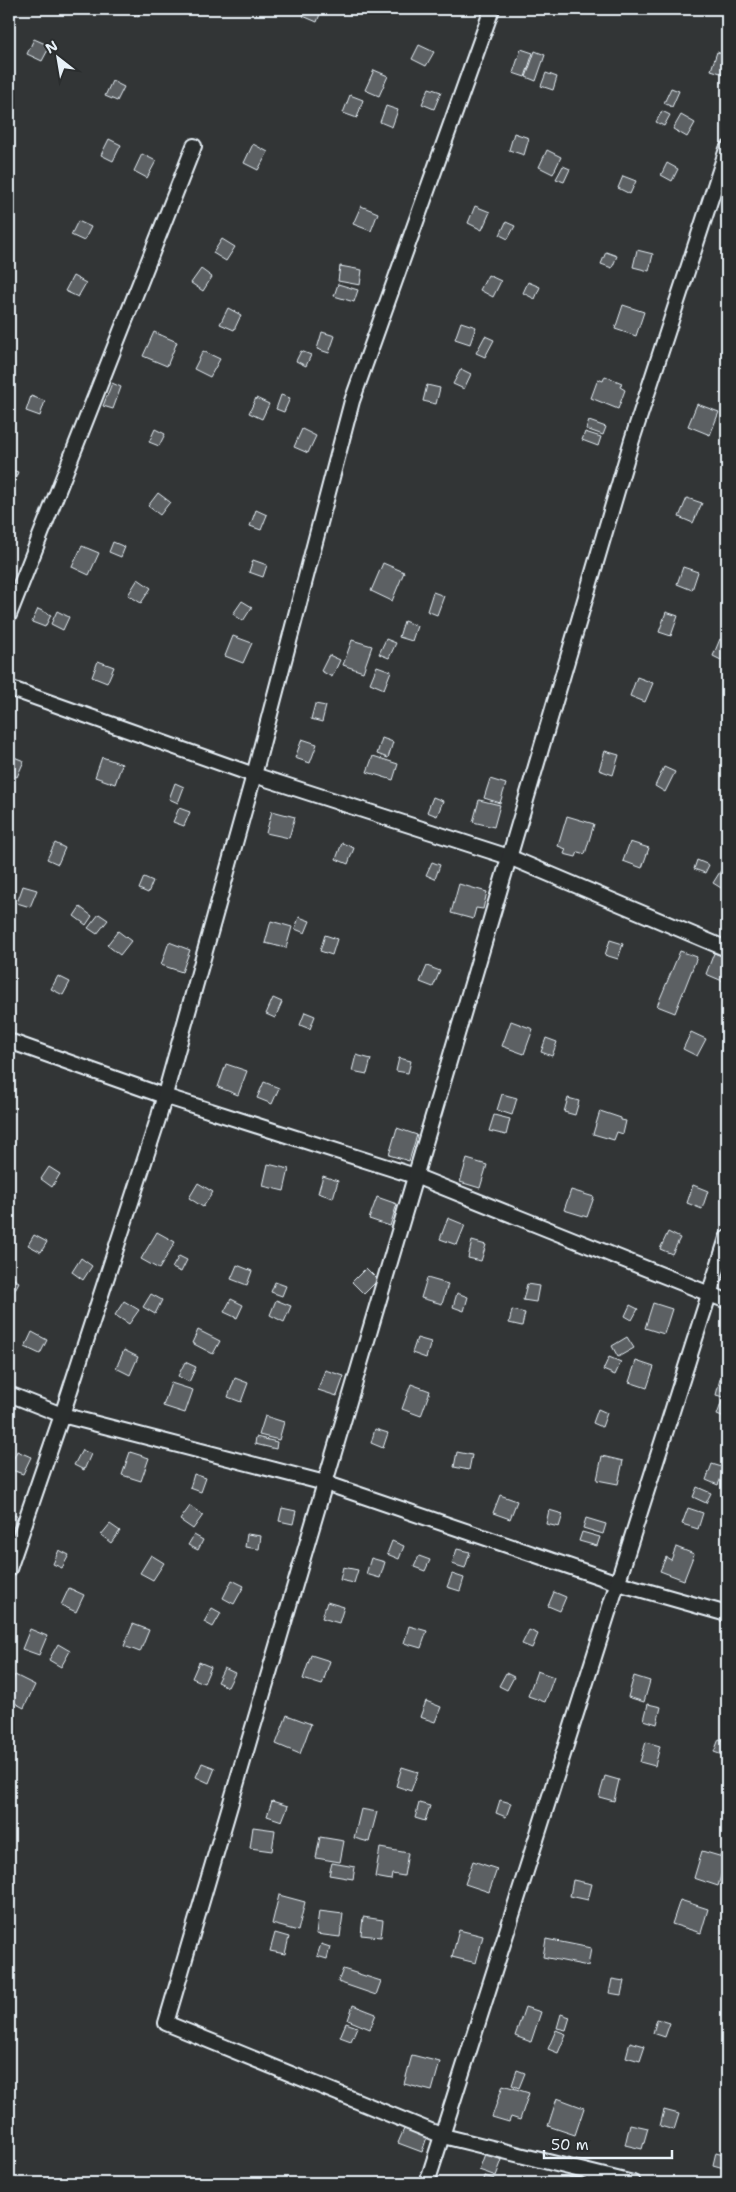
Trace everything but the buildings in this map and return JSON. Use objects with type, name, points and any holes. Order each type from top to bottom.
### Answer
[{"type":"street","points":[[9,1569],[62,1415],[164,1096],[254,775],[352,401],[492,9]]},
{"type":"street","points":[[9,615],[194,146]]},
{"type":"street","points":[[633,2183],[443,2136],[166,2023],[632,440],[727,149]]},
{"type":"street","points":[[9,688],[254,775],[509,857],[727,949]]},
{"type":"street","points":[[9,1041],[164,1096],[415,1176],[727,1301]]},
{"type":"street","points":[[427,2183],[727,1238]]},
{"type":"street","points":[[9,1394],[62,1415],[325,1484],[618,1583],[727,1614]]}]
